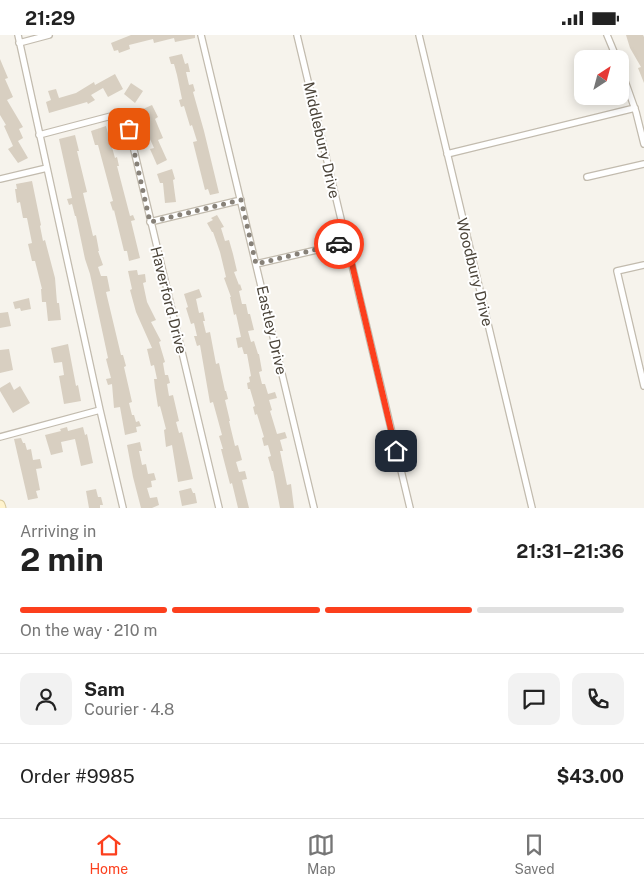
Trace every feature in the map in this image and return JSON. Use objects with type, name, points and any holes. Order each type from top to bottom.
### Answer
[{"type":"street","points":[[18,35],[123,508]]},
{"type":"street","points":[[19,43],[49,35]]},
{"type":"street","name":"Eastley Drive","points":[[201,35],[314,508]]},
{"type":"street","name":"Middlebury Drive","points":[[297,35],[410,508]]},
{"type":"street","name":"Woodbury Drive","points":[[419,35],[532,508]]},
{"type":"street","points":[[607,35],[613,50]]},
{"type":"street","points":[[629,93],[644,144]]},
{"type":"street","points":[[447,154],[634,108]]},
{"type":"street","name":"Haverford Drive","points":[[39,135],[115,115],[125,121],[129,129],[219,508]]},
{"type":"street","points":[[587,177],[644,164]]},
{"type":"street","points":[[0,179],[47,168]]},
{"type":"street","points":[[150,222],[241,200]]},
{"type":"street","points":[[256,264],[347,243]]},
{"type":"street","points":[[644,265],[617,271],[641,361],[644,386]]},
{"type":"street","points":[[0,437],[100,410]]},
{"type":"building","points":[[131,35],[195,35],[195,38],[175,42],[174,38],[154,43],[153,39],[129,45],[130,49],[119,53],[118,50],[114,51],[111,43]]},
{"type":"building","points":[[626,35],[643,35],[644,37],[644,83],[638,68],[641,67],[630,48]]},
{"type":"building","points":[[182,54],[185,64],[188,63],[190,72],[186,72],[189,85],[193,84],[195,91],[193,92],[219,193],[210,195],[208,189],[205,190],[193,142],[197,141],[184,106],[181,107],[179,100],[182,99],[177,75],[174,64],[171,64],[169,57]]},
{"type":"building","points":[[0,59],[8,78],[5,79],[13,97],[7,100],[23,127],[19,129],[23,138],[18,141],[28,158],[18,163],[8,149],[13,146],[4,126],[6,125],[0,115]]},
{"type":"building","points":[[115,74],[123,89],[108,97],[103,88],[91,95],[95,100],[88,104],[87,102],[49,113],[46,102],[51,100],[48,91],[56,89],[59,98],[76,93],[94,82],[95,85]]},
{"type":"building","points":[[131,83],[143,91],[135,103],[124,94]]},
{"type":"building","points":[[152,105],[158,117],[155,119],[163,138],[158,140],[167,160],[157,165],[150,149],[154,148],[145,128],[150,125],[143,109]]},
{"type":"building","points":[[106,126],[115,158],[117,157],[119,166],[117,166],[130,216],[133,215],[135,220],[131,221],[140,258],[129,261],[127,251],[124,251],[114,210],[110,202],[113,201],[98,145],[95,145],[91,131]]},
{"type":"building","points":[[75,135],[87,192],[83,193],[93,236],[96,235],[98,251],[103,265],[98,267],[101,276],[107,276],[110,291],[106,292],[121,355],[123,355],[126,366],[124,367],[132,402],[129,403],[132,415],[134,415],[136,422],[139,421],[141,426],[136,427],[137,432],[125,435],[120,407],[114,408],[112,384],[108,385],[106,379],[111,378],[106,359],[108,358],[90,274],[76,216],[72,204],[69,205],[67,199],[72,198],[59,139]]},
{"type":"building","points":[[172,169],[175,179],[173,180],[176,202],[165,203],[163,183],[160,183],[157,174]]},
{"type":"building","points":[[32,181],[43,241],[45,240],[55,278],[57,303],[59,303],[61,320],[48,321],[46,302],[42,302],[42,289],[35,261],[32,261],[28,244],[32,243],[27,218],[23,218],[20,202],[17,203],[16,184]]},
{"type":"building","points":[[217,215],[224,227],[221,228],[225,241],[229,240],[233,254],[237,271],[234,272],[242,290],[239,291],[242,304],[246,304],[248,314],[250,314],[254,330],[248,331],[251,342],[254,341],[259,354],[262,371],[259,372],[262,384],[265,384],[268,394],[275,392],[277,398],[269,400],[272,410],[270,411],[277,434],[285,432],[287,438],[280,440],[283,451],[280,451],[287,485],[291,484],[294,508],[280,508],[273,471],[268,457],[271,456],[268,445],[264,446],[262,438],[264,437],[257,414],[255,415],[253,407],[255,406],[250,389],[248,389],[247,383],[250,382],[249,377],[251,376],[247,354],[244,354],[242,347],[238,348],[236,338],[241,337],[236,314],[234,315],[231,297],[224,278],[226,277],[220,252],[213,232],[207,223]]},
{"type":"building","points":[[137,270],[138,275],[145,274],[146,282],[143,283],[147,302],[156,320],[151,322],[161,341],[159,342],[165,362],[163,363],[165,375],[168,375],[170,383],[167,384],[169,396],[173,395],[179,421],[176,422],[179,433],[182,432],[193,479],[178,482],[172,445],[166,447],[164,430],[166,429],[160,406],[158,407],[155,388],[154,379],[157,379],[154,365],[151,366],[147,349],[152,348],[136,312],[130,290],[132,289],[128,271]]},
{"type":"building","points":[[199,289],[202,297],[196,299],[199,313],[203,312],[206,333],[210,332],[216,364],[219,363],[228,399],[225,400],[229,421],[235,446],[238,445],[242,460],[236,462],[239,472],[245,471],[247,479],[242,480],[249,508],[238,508],[232,483],[230,484],[221,449],[223,449],[219,436],[222,435],[213,402],[210,403],[200,345],[197,346],[194,336],[197,336],[194,323],[191,324],[186,308],[188,307],[184,294]]},
{"type":"building","points":[[29,298],[31,309],[21,311],[20,308],[15,309],[13,302]]},
{"type":"building","points":[[8,312],[11,326],[0,328],[0,313]]},
{"type":"building","points":[[68,344],[76,386],[78,385],[81,401],[64,404],[59,376],[64,375],[62,362],[54,363],[51,348]]},
{"type":"building","points":[[9,349],[13,370],[0,373],[0,350]]},
{"type":"building","points":[[10,382],[14,390],[20,386],[30,403],[13,413],[0,391],[0,388]]},
{"type":"building","points":[[67,427],[68,431],[83,427],[85,435],[87,434],[93,463],[81,466],[75,439],[61,442],[63,452],[51,455],[45,435],[61,431],[60,429]]},
{"type":"building","points":[[21,438],[27,450],[31,449],[33,460],[40,459],[42,468],[36,469],[40,490],[36,491],[38,498],[28,500],[14,439]]},
{"type":"building","points":[[140,442],[142,451],[139,451],[142,465],[146,464],[148,474],[154,473],[156,480],[151,481],[152,487],[147,488],[150,498],[157,497],[159,505],[152,508],[141,508],[127,445]]},
{"type":"building","points":[[191,488],[193,493],[195,493],[197,503],[182,506],[179,491]]},
{"type":"building","points":[[96,489],[103,505],[100,505],[100,508],[89,508],[86,491]]},
{"type":"way so far","points":[[129,129],[150,222],[241,200],[256,264],[339,244]]},
{"type":"route","points":[[339,244],[347,243],[396,451]]}]
